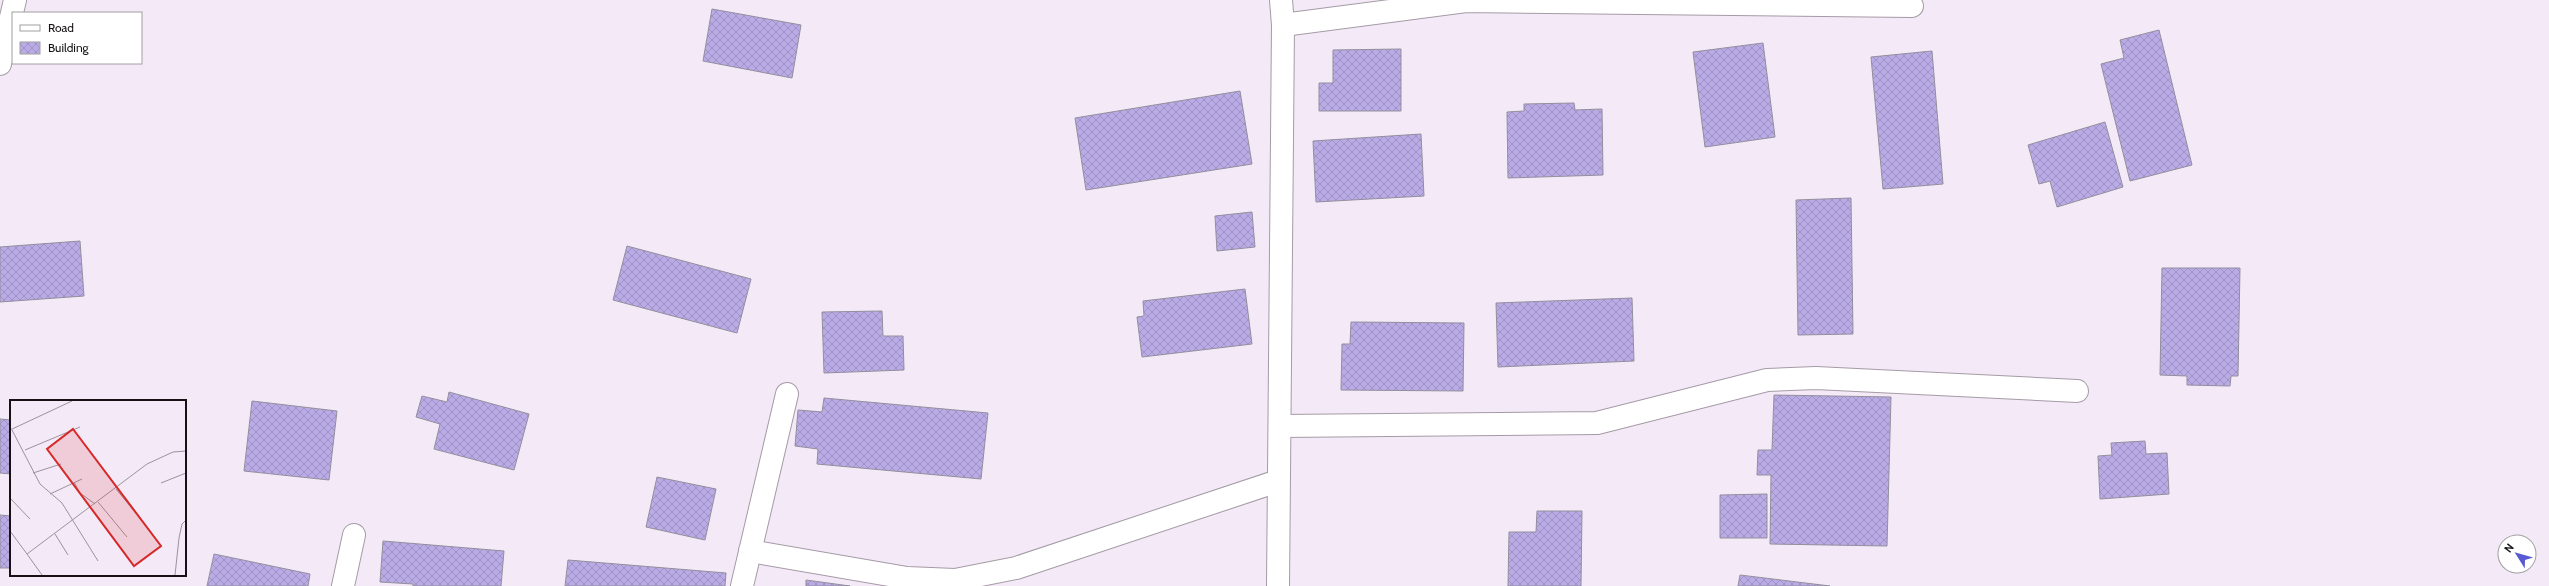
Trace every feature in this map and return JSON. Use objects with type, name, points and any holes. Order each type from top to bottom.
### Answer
[{"type":"street","points":[[12,12],[15,0]]},
{"type":"street","points":[[1278,586],[1283,26],[1281,0]]},
{"type":"street","points":[[1283,26],[1466,1],[1912,6]]},
{"type":"street","points":[[0,64],[12,13]]},
{"type":"street","points":[[1280,426],[1597,423],[1767,380],[1816,378],[2077,391]]},
{"type":"street","points":[[742,586],[787,394]]},
{"type":"street","points":[[750,551],[907,578],[955,580],[1016,568],[1278,481]]},
{"type":"street","points":[[343,586],[354,535]]},
{"type":"building","points":[[712,9],[801,25],[792,78],[703,61]]},
{"type":"building","points":[[2159,30],[2192,165],[2130,181],[2101,64],[2124,58],[2120,40]]},
{"type":"building","points":[[1763,43],[1775,137],[1705,147],[1693,52]]},
{"type":"building","points":[[1401,49],[1401,111],[1319,111],[1319,83],[1333,83],[1333,50]]},
{"type":"building","points":[[1932,51],[1943,184],[1883,189],[1871,57]]},
{"type":"building","points":[[1240,91],[1252,164],[1086,190],[1075,118]]},
{"type":"building","points":[[1574,103],[1575,110],[1602,109],[1603,175],[1508,178],[1507,112],[1524,111],[1524,104]]},
{"type":"building","points":[[2105,122],[2123,187],[2057,207],[2050,181],[2039,184],[2028,145]]},
{"type":"building","points":[[1421,134],[1424,196],[1316,202],[1313,141]]},
{"type":"building","points":[[1851,198],[1853,334],[1798,335],[1796,200]]},
{"type":"building","points":[[1252,212],[1255,247],[1217,251],[1215,216]]},
{"type":"building","points":[[80,241],[84,296],[0,302],[0,247]]},
{"type":"building","points":[[627,246],[751,279],[737,333],[613,300]]},
{"type":"building","points":[[2162,268],[2240,268],[2238,376],[2231,376],[2230,386],[2187,385],[2187,376],[2160,375]]},
{"type":"building","points":[[1245,289],[1252,344],[1142,357],[1137,317],[1144,316],[1143,301]]},
{"type":"building","points":[[1632,298],[1634,361],[1498,367],[1496,303]]},
{"type":"building","points":[[882,311],[883,336],[903,336],[904,370],[824,373],[822,312]]},
{"type":"building","points":[[1351,322],[1464,323],[1463,391],[1341,390],[1342,344],[1350,344]]},
{"type":"building","points":[[449,392],[529,414],[514,470],[434,449],[440,424],[416,417],[422,396],[447,402]]},
{"type":"building","points":[[1774,395],[1891,397],[1887,546],[1770,544],[1771,475],[1757,475],[1758,450],[1772,450]]},
{"type":"building","points":[[824,398],[988,413],[981,479],[817,464],[818,449],[795,446],[798,410],[822,412]]},
{"type":"building","points":[[252,401],[337,411],[329,480],[244,471]]},
{"type":"building","points":[[0,419],[10,420],[10,474],[0,473]]},
{"type":"building","points":[[2145,441],[2146,454],[2167,453],[2169,494],[2100,499],[2098,456],[2112,455],[2111,443]]},
{"type":"building","points":[[657,477],[716,489],[705,540],[646,527]]},
{"type":"building","points":[[1767,494],[1767,538],[1720,538],[1720,495]]},
{"type":"building","points":[[1537,511],[1582,511],[1581,586],[1508,586],[1509,532],[1536,532]]},
{"type":"building","points":[[0,515],[10,516],[10,568],[0,568]]},
{"type":"building","points":[[383,541],[504,551],[501,586],[413,586],[413,584],[380,582]]},
{"type":"building","points":[[214,554],[310,574],[308,586],[207,586]]},
{"type":"building","points":[[568,560],[726,573],[725,586],[565,586]]},
{"type":"building","points":[[1740,575],[1830,586],[1738,586]]},
{"type":"building","points":[[806,580],[850,586],[806,586]]}]
